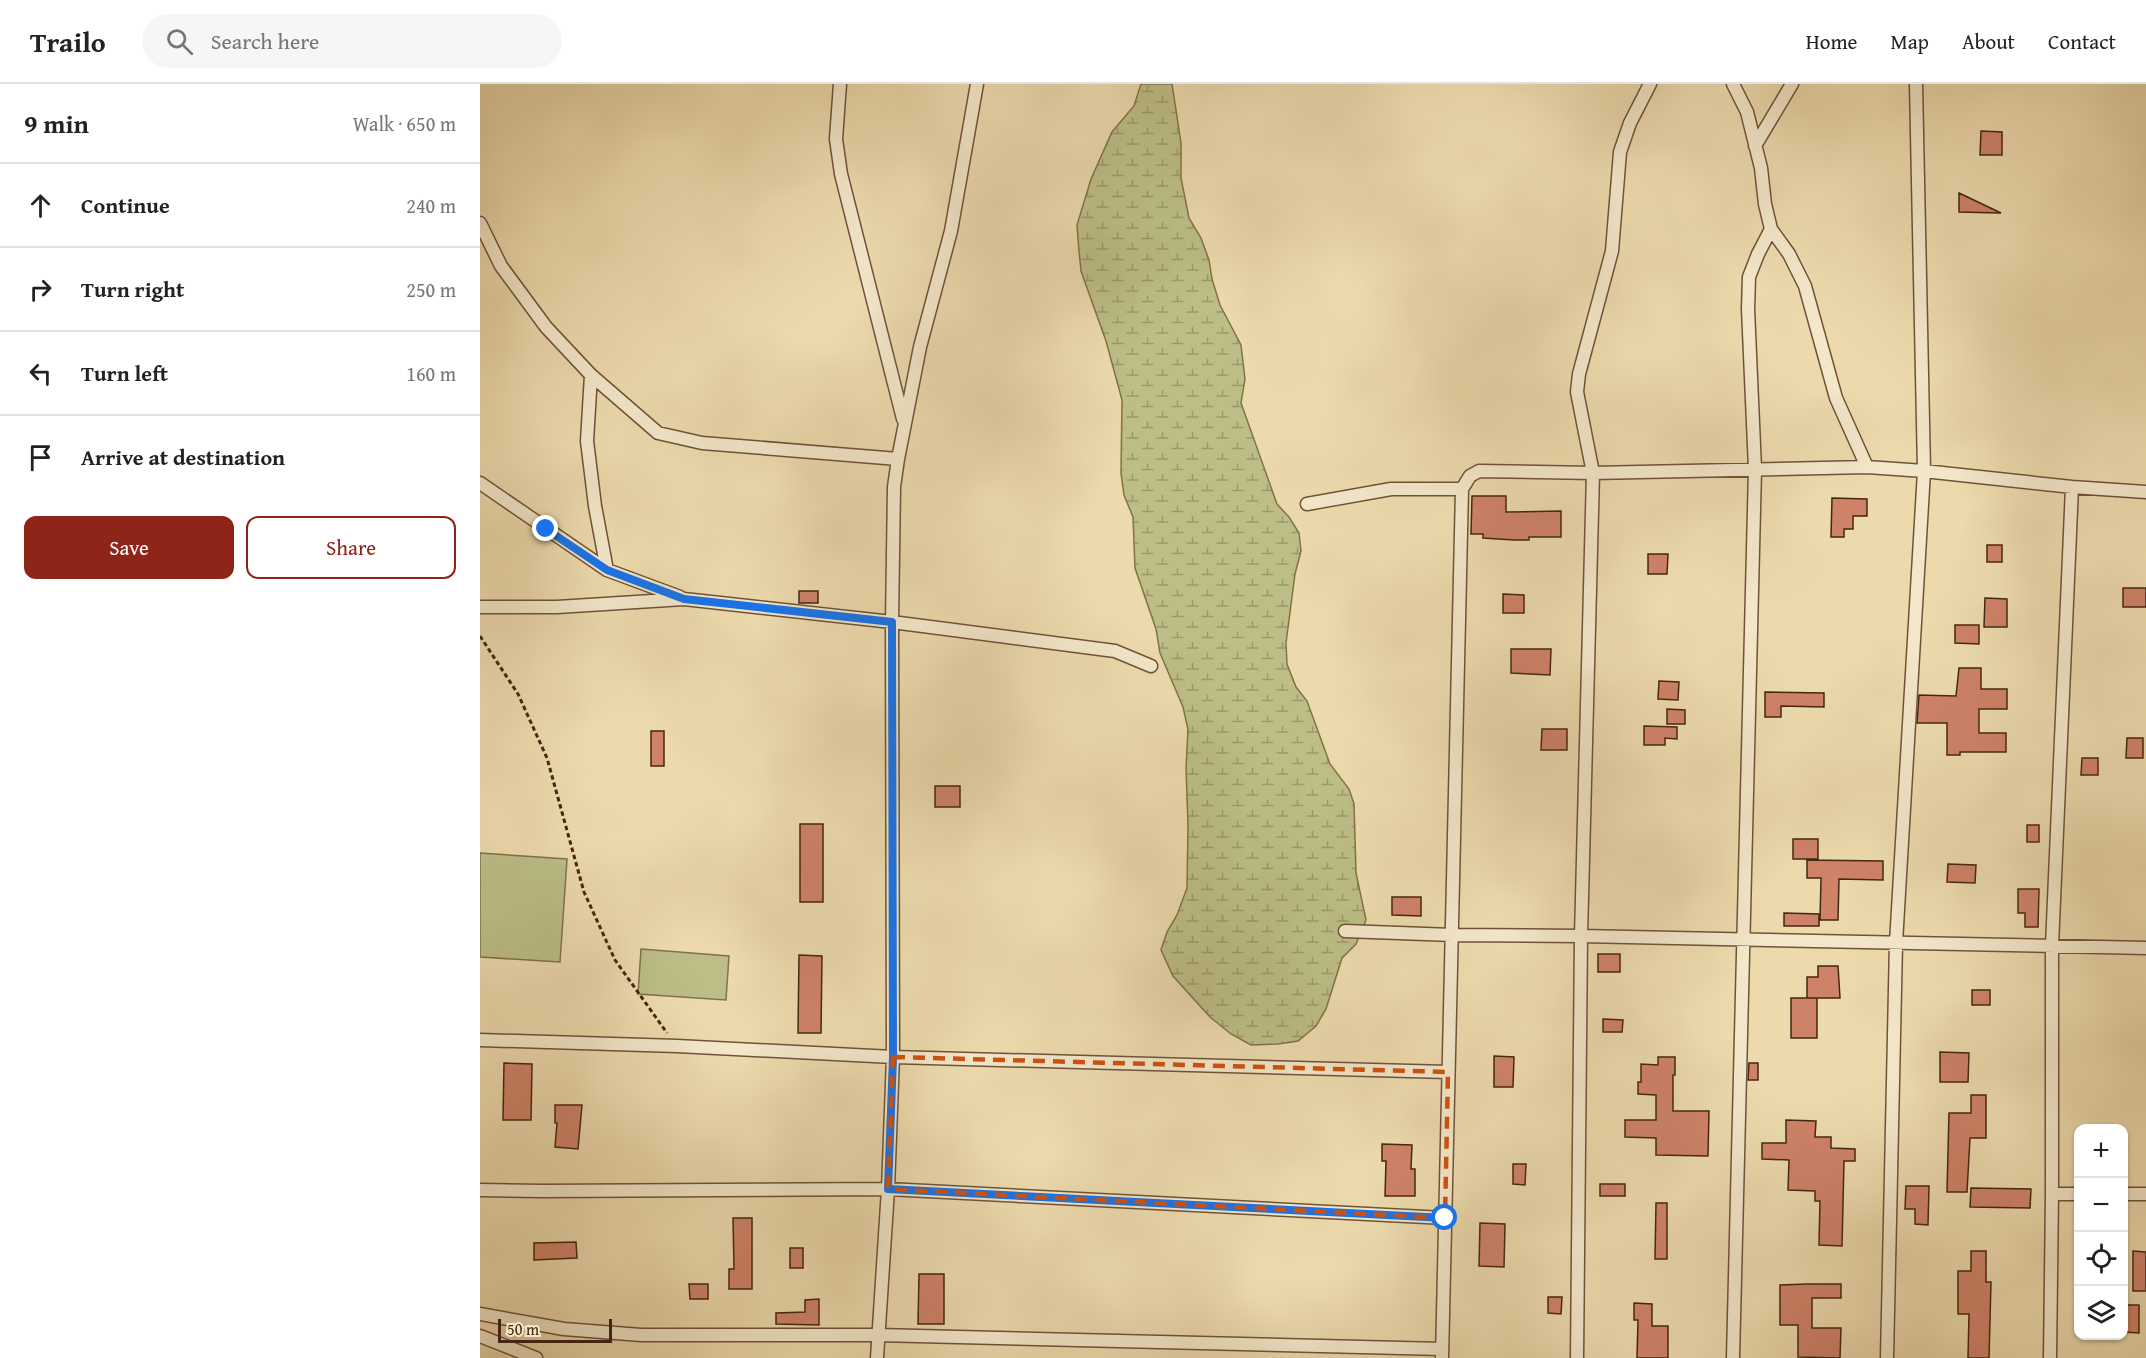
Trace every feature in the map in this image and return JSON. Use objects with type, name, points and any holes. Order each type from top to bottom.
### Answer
[{"type":"street","points":[[840,84],[836,139],[840,174],[905,425]]},
{"type":"street","points":[[1577,1358],[1581,936],[1593,473],[1577,392],[1579,374],[1612,251],[1620,152],[1630,123],[1650,84]]},
{"type":"street","points":[[1733,84],[1747,112],[1771,229],[1789,255],[1805,286],[1836,398],[1867,467]]},
{"type":"street","points":[[1755,146],[1792,84]]},
{"type":"street","points":[[1887,1358],[1896,943],[1924,471],[1916,84]]},
{"type":"street","points":[[877,1358],[888,1189],[893,1058],[894,487],[920,347],[951,231],[975,87]]},
{"type":"street","points":[[480,223],[501,266],[546,327],[591,375],[658,433],[702,443],[898,459]]},
{"type":"street","points":[[1733,1358],[1755,469],[1748,309],[1749,277],[1771,229]]},
{"type":"street","points":[[591,375],[587,441],[595,506],[607,570]]},
{"type":"street","points":[[480,1314],[564,1329],[641,1335],[878,1335],[1442,1353],[1462,489],[1470,476],[1479,471],[1593,473],[1867,467],[2146,492]]},
{"type":"street","points":[[480,483],[607,570],[684,599]]},
{"type":"street","points":[[2050,1358],[2052,946],[2072,486]]},
{"type":"street","points":[[1307,504],[1391,489],[1462,489]]},
{"type":"street","points":[[480,607],[558,607],[684,599],[892,622],[1115,651],[1151,666]]},
{"type":"street","points":[[1346,931],[2146,948]]},
{"type":"street","points":[[480,1040],[677,1046],[893,1058],[1449,1072]]},
{"type":"street","points":[[480,1190],[888,1189],[1445,1218]]},
{"type":"street","points":[[2052,1194],[2074,1194]]},
{"type":"street","points":[[2128,1194],[2146,1194]]},
{"type":"street","points":[[480,1336],[536,1358]]},
{"type":"path","points":[[480,636],[518,694],[547,758],[584,892],[615,960],[677,1046]]},
{"type":"highlighted area","points":[[893,1057],[1448,1072],[1445,1218],[888,1189]]},
{"type":"green space","points":[[1141,84],[1172,84],[1181,143],[1181,178],[1189,218],[1201,238],[1209,260],[1220,305],[1241,345],[1245,379],[1241,403],[1277,504],[1299,533],[1301,551],[1295,574],[1286,643],[1287,664],[1296,687],[1307,701],[1330,764],[1349,789],[1354,804],[1356,873],[1366,920],[1356,944],[1342,958],[1326,1009],[1316,1026],[1298,1041],[1251,1045],[1231,1034],[1210,1017],[1173,976],[1161,950],[1187,888],[1188,729],[1183,707],[1160,653],[1156,629],[1135,568],[1133,517],[1124,495],[1121,473],[1122,400],[1106,341],[1081,271],[1077,225],[1091,179],[1112,132],[1134,106]]},
{"type":"green space","points":[[480,853],[567,859],[560,962],[480,957]]},
{"type":"green space","points":[[641,949],[729,956],[726,1000],[638,994]]},
{"type":"building","points":[[1981,131],[2002,132],[2002,155],[1980,155]]},
{"type":"building","points":[[1959,193],[2001,213],[1959,212]]},
{"type":"building","points":[[1472,496],[1506,496],[1506,512],[1561,511],[1561,537],[1529,537],[1529,540],[1514,540],[1483,538],[1483,534],[1471,534]]},
{"type":"building","points":[[1832,498],[1867,499],[1867,516],[1853,516],[1853,529],[1844,529],[1844,537],[1831,537]]},
{"type":"building","points":[[1987,545],[2002,545],[2002,562],[1987,562]]},
{"type":"building","points":[[1648,554],[1668,554],[1667,574],[1648,574]]},
{"type":"building","points":[[2123,588],[2146,588],[2146,607],[2123,607]]},
{"type":"building","points":[[799,591],[818,591],[818,603],[799,603]]},
{"type":"building","points":[[1503,594],[1524,595],[1524,613],[1503,613]]},
{"type":"building","points":[[1985,598],[2007,599],[2007,627],[1984,627]]},
{"type":"building","points":[[1955,625],[1979,625],[1979,644],[1955,643]]},
{"type":"building","points":[[1511,649],[1551,649],[1550,675],[1511,673]]},
{"type":"building","points":[[1959,668],[1981,668],[1981,689],[2007,689],[2007,709],[1979,709],[1979,733],[2006,733],[2006,752],[1960,752],[1960,755],[1947,755],[1947,723],[1917,723],[1919,695],[1956,696]]},
{"type":"building","points":[[1659,681],[1679,682],[1678,700],[1658,699]]},
{"type":"building","points":[[1765,692],[1824,693],[1824,707],[1781,706],[1781,717],[1765,717]]},
{"type":"building","points":[[1667,709],[1685,710],[1685,724],[1667,724]]},
{"type":"building","points":[[1644,726],[1677,727],[1677,739],[1665,738],[1665,745],[1644,745]]},
{"type":"building","points":[[1542,729],[1567,729],[1567,750],[1541,750]]},
{"type":"building","points":[[651,731],[664,731],[664,766],[651,766]]},
{"type":"building","points":[[2127,738],[2143,738],[2143,758],[2126,758]]},
{"type":"building","points":[[2082,758],[2098,758],[2098,775],[2081,775]]},
{"type":"building","points":[[935,786],[960,786],[960,807],[935,807]]},
{"type":"building","points":[[800,824],[823,824],[823,902],[800,902]]},
{"type":"building","points":[[2027,825],[2039,825],[2039,842],[2027,842]]},
{"type":"building","points":[[1793,839],[1818,839],[1818,859],[1793,859]]},
{"type":"building","points":[[1807,860],[1883,861],[1883,880],[1839,879],[1838,920],[1820,920],[1821,878],[1807,878]]},
{"type":"building","points":[[1948,864],[1976,865],[1975,883],[1947,882]]},
{"type":"building","points":[[2018,889],[2039,889],[2038,927],[2025,927],[2025,913],[2018,913]]},
{"type":"building","points":[[1392,897],[1421,897],[1421,916],[1392,915]]},
{"type":"building","points":[[1784,913],[1819,914],[1819,926],[1784,926]]},
{"type":"building","points":[[1598,954],[1620,954],[1620,972],[1598,972]]},
{"type":"building","points":[[799,955],[822,956],[821,1033],[798,1033]]},
{"type":"building","points":[[1818,966],[1838,966],[1840,998],[1807,998],[1807,977],[1818,977]]},
{"type":"building","points":[[1972,990],[1990,990],[1990,1005],[1972,1005]]},
{"type":"building","points":[[1791,998],[1817,998],[1817,1038],[1791,1038]]},
{"type":"building","points":[[1603,1019],[1623,1020],[1622,1032],[1603,1032]]},
{"type":"building","points":[[1940,1052],[1969,1053],[1968,1082],[1940,1082]]},
{"type":"building","points":[[1494,1056],[1514,1057],[1513,1087],[1494,1087]]},
{"type":"building","points":[[1658,1057],[1675,1057],[1673,1111],[1709,1111],[1708,1156],[1656,1155],[1656,1138],[1625,1137],[1625,1120],[1656,1120],[1656,1095],[1638,1094],[1638,1082],[1641,1082],[1641,1064],[1658,1065]]},
{"type":"building","points":[[504,1063],[532,1064],[531,1120],[503,1120]]},
{"type":"building","points":[[1749,1063],[1758,1063],[1758,1080],[1748,1080]]},
{"type":"building","points":[[1971,1095],[1986,1095],[1986,1138],[1970,1138],[1967,1192],[1947,1192],[1949,1113],[1971,1113]]},
{"type":"building","points":[[555,1105],[582,1105],[578,1149],[555,1147],[557,1123],[555,1123]]},
{"type":"building","points":[[1786,1120],[1816,1121],[1815,1137],[1831,1137],[1831,1148],[1855,1149],[1855,1161],[1844,1161],[1842,1246],[1819,1245],[1820,1201],[1815,1201],[1815,1191],[1788,1190],[1789,1160],[1762,1159],[1762,1143],[1786,1143]]},
{"type":"building","points":[[1382,1144],[1412,1145],[1411,1169],[1415,1169],[1415,1196],[1385,1196],[1386,1161],[1382,1161]]},
{"type":"building","points":[[1513,1164],[1526,1164],[1525,1185],[1513,1184]]},
{"type":"building","points":[[1600,1184],[1625,1184],[1625,1196],[1600,1196]]},
{"type":"building","points":[[1906,1186],[1929,1186],[1928,1225],[1915,1224],[1915,1209],[1905,1209]]},
{"type":"building","points":[[1971,1188],[2031,1189],[2030,1208],[1970,1207]]},
{"type":"building","points":[[1656,1203],[1667,1203],[1667,1259],[1655,1259]]},
{"type":"building","points":[[733,1218],[752,1218],[752,1289],[729,1289],[729,1269],[734,1269]]},
{"type":"building","points":[[1480,1223],[1505,1224],[1504,1267],[1479,1266]]},
{"type":"building","points":[[576,1242],[577,1258],[534,1260],[534,1243]]},
{"type":"building","points":[[790,1248],[803,1248],[803,1268],[790,1268]]},
{"type":"building","points":[[1971,1251],[1986,1251],[1986,1282],[1991,1282],[1989,1358],[1968,1358],[1969,1314],[1958,1314],[1958,1271],[1971,1271]]},
{"type":"building","points":[[2133,1251],[2146,1252],[2146,1291],[2133,1291]]},
{"type":"building","points":[[919,1274],[944,1274],[944,1324],[918,1324]]},
{"type":"building","points":[[689,1284],[708,1284],[708,1299],[690,1299]]},
{"type":"building","points":[[1841,1284],[1841,1298],[1812,1298],[1812,1328],[1841,1328],[1840,1358],[1798,1357],[1798,1325],[1780,1325],[1780,1285]]},
{"type":"building","points":[[1548,1297],[1562,1297],[1561,1314],[1548,1313]]},
{"type":"building","points":[[819,1299],[819,1325],[776,1324],[776,1313],[805,1312],[805,1300]]},
{"type":"building","points":[[1634,1303],[1652,1304],[1652,1326],[1668,1326],[1668,1358],[1637,1358],[1638,1320],[1634,1320]]},
{"type":"building","points":[[2128,1305],[2139,1305],[2139,1333],[2128,1332]]},
{"type":"route","points":[[546,529],[607,570],[684,599],[892,622],[893,1058],[888,1189],[1445,1218]]}]
